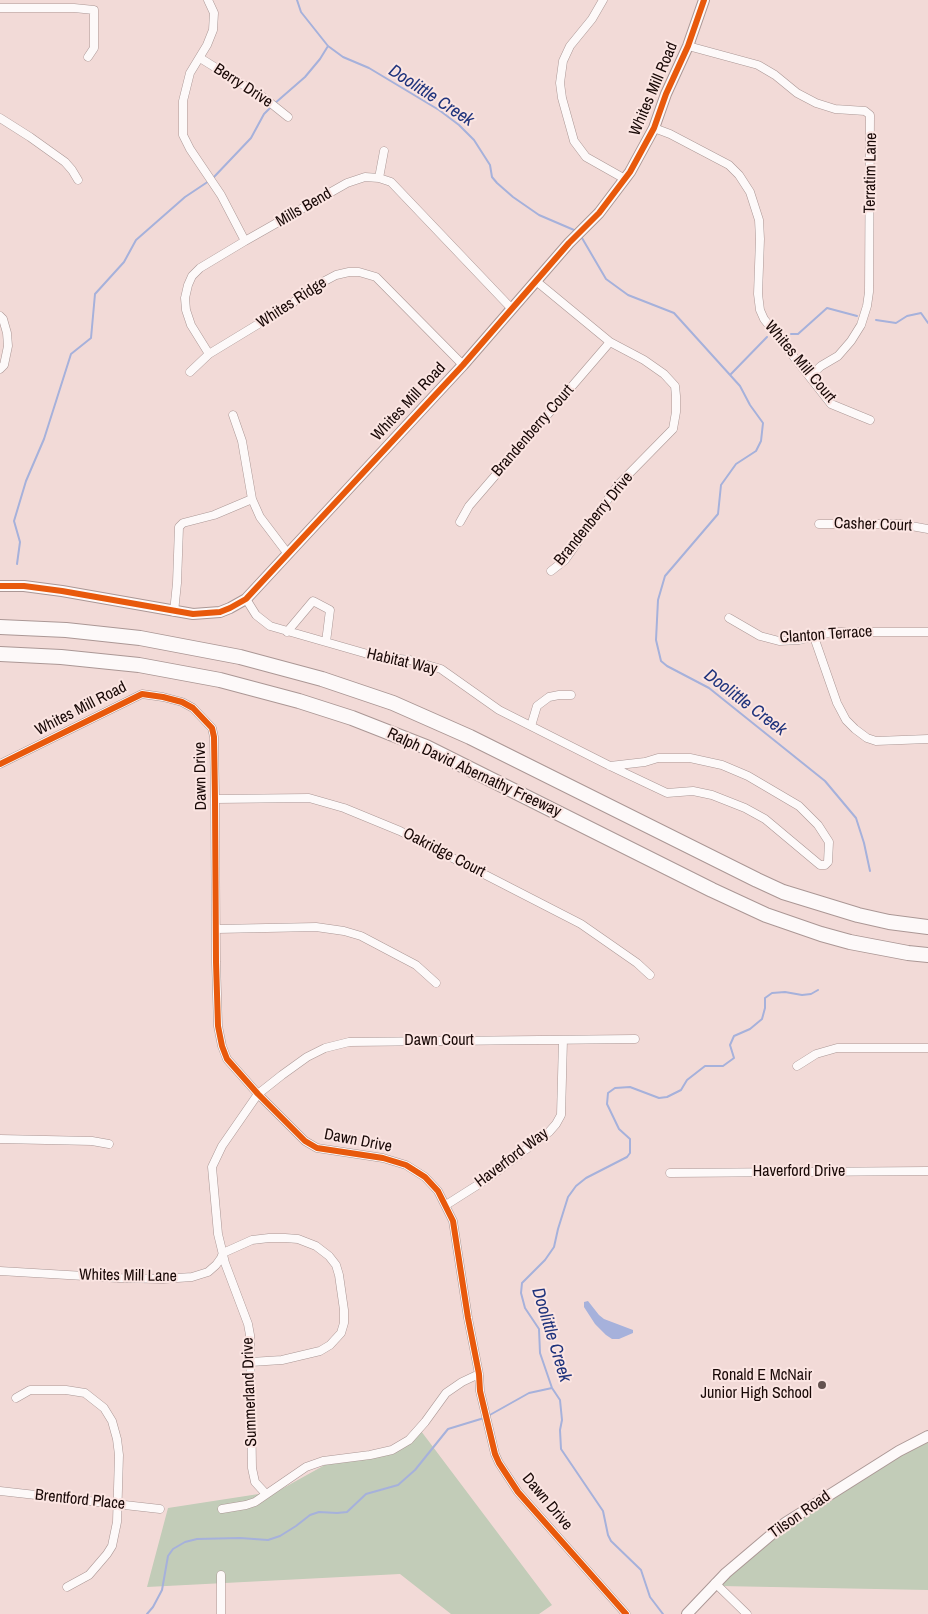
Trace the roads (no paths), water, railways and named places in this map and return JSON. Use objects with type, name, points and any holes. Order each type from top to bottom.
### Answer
[{"type":"highway","name":"Ralph David Abernathy Freeway","points":[[0,627],[66,630],[148,639],[283,667],[331,682],[393,703],[470,736],[783,892],[858,915],[889,922],[928,927]]},
{"type":"highway","name":"Ralph David Abernathy Freeway","points":[[0,654],[99,660],[176,671],[262,691],[325,709],[426,747],[712,890],[766,914],[821,934],[850,942],[888,950],[928,955]]},
{"type":"street","name":"Berry Drive","points":[[208,0],[214,13],[213,30],[200,58],[263,97],[288,116]]},
{"type":"street","points":[[603,0],[592,19],[570,46],[564,61],[560,83],[562,98],[574,142],[586,157],[625,179]]},
{"type":"street","name":"Whites Mill Road","points":[[0,586],[24,586],[62,591],[193,614],[220,612],[246,599],[463,365],[568,243],[599,213],[625,179],[654,128],[666,94],[688,46],[704,0]]},
{"type":"street","points":[[0,8],[74,8],[94,10],[94,48],[88,57]]},
{"type":"street","name":"Terratim Lane","points":[[688,46],[758,65],[775,75],[797,93],[816,103],[835,109],[865,111],[870,115],[869,292],[867,306],[861,324],[851,341],[838,356],[821,366],[810,376]]},
{"type":"street","points":[[200,58],[190,73],[186,85],[183,101],[183,134],[190,149],[221,195],[245,241],[200,268],[192,276],[188,285],[185,298],[186,310],[191,325],[209,354]]},
{"type":"street","points":[[0,118],[65,162],[78,180]]},
{"type":"street","name":"Whites Mill Court","points":[[654,128],[670,134],[730,165],[745,183],[754,200],[759,220],[760,310],[764,319],[831,404],[870,420]]},
{"type":"street","points":[[384,150],[379,178],[391,182],[512,309]]},
{"type":"street","name":"Mills Bend","points":[[245,241],[347,183],[365,177],[379,178]]},
{"type":"street","name":"Whites Ridge","points":[[190,372],[209,354],[288,306],[319,284],[336,275],[349,272],[359,272],[376,277],[463,365]]},
{"type":"street","name":"Brandenberry Drive","points":[[536,281],[610,342],[644,360],[664,374],[675,386],[676,412],[673,429],[618,485],[565,560],[551,572]]},
{"type":"street","points":[[0,316],[3,319],[7,333],[8,346],[4,365],[0,369]]},
{"type":"street","name":"Brandenberry Court","points":[[460,522],[469,506],[610,342]]},
{"type":"street","points":[[233,415],[242,441],[252,499],[260,517],[288,554]]},
{"type":"street","points":[[174,612],[179,527],[183,523],[214,515],[252,499]]},
{"type":"street","name":"Casher Court","points":[[819,524],[900,524],[928,529]]},
{"type":"street","name":"Habitat Way","points":[[246,599],[256,615],[270,626],[378,657],[410,660],[441,669],[499,710],[610,766],[667,793],[693,792],[712,795],[745,808],[778,828],[820,865],[825,865],[828,862],[829,842],[818,825],[799,806],[748,776],[722,765],[690,758],[658,758],[645,762],[610,766]]},
{"type":"street","points":[[287,632],[313,601],[330,610],[326,642]]},
{"type":"street","name":"Clanton Terrace","points":[[729,618],[760,636],[779,641],[799,640],[832,632],[928,632]]},
{"type":"street","points":[[814,637],[837,703],[846,720],[855,729],[867,738],[876,741],[928,739]]},
{"type":"street","name":"Whites Mill Road","points":[[0,764],[142,694],[163,696],[182,702],[193,708],[203,718]]},
{"type":"street","points":[[531,726],[537,706],[549,697],[558,695],[571,696]]},
{"type":"street","name":"Dawn Drive","points":[[203,718],[213,730],[216,962],[218,1026],[222,1046],[228,1058],[258,1094],[305,1141],[317,1148],[383,1158],[406,1166],[425,1177],[438,1191],[453,1221],[479,1374],[480,1391],[495,1454],[518,1492],[626,1614]]},
{"type":"street","name":"Oakridge Court","points":[[215,799],[309,798],[344,808],[400,831],[581,924],[637,963],[650,975]]},
{"type":"street","points":[[217,929],[316,927],[344,931],[361,936],[416,965],[436,983]]},
{"type":"street","name":"Dawn Court","points":[[258,1094],[307,1057],[325,1048],[349,1042],[634,1039]]},
{"type":"street","name":"Haverford Way","points":[[446,1205],[487,1179],[549,1132],[556,1124],[561,1115],[563,1040]]},
{"type":"street","points":[[797,1066],[816,1054],[838,1048],[928,1048]]},
{"type":"street","name":"Summerland Drive","points":[[258,1094],[222,1146],[212,1167],[218,1234],[225,1264],[248,1324],[251,1362],[252,1468],[255,1482],[266,1494]]},
{"type":"street","points":[[0,1139],[92,1141],[109,1144]]},
{"type":"street","name":"Haverford Drive","points":[[670,1173],[928,1171]]},
{"type":"street","points":[[223,1252],[252,1240],[269,1238],[298,1239],[316,1246],[329,1256],[336,1265],[340,1280],[344,1323],[341,1333],[330,1345],[320,1351],[298,1357],[251,1362]]},
{"type":"street","name":"Whites Mill Lane","points":[[0,1271],[118,1278],[163,1279],[192,1277],[208,1272],[216,1265],[223,1252]]},
{"type":"street","points":[[222,1509],[256,1502],[306,1467],[323,1461],[392,1450],[409,1440],[446,1393],[462,1382],[479,1374]]},
{"type":"street","points":[[16,1398],[30,1390],[66,1390],[85,1393],[104,1408],[112,1421],[119,1447],[117,1522],[112,1546],[89,1575],[67,1587]]},
{"type":"street","name":"Tilson Road","points":[[687,1614],[726,1573],[785,1523],[898,1451],[928,1436]]},
{"type":"street","name":"Brentford Place","points":[[0,1491],[160,1509]]},
{"type":"street","points":[[221,1575],[221,1614]]},
{"type":"street","points":[[716,1583],[747,1614]]},
{"type":"water","points":[[588,1301],[604,1319],[633,1330],[633,1333],[619,1339],[612,1339],[606,1335],[595,1324],[584,1307],[584,1302]]},
{"type":"waterway","name":"Doolittle Creek","points":[[297,0],[301,12],[328,46],[343,57],[369,68],[439,110],[459,125],[474,140],[490,165],[492,177],[497,183],[539,215],[574,230]]},
{"type":"waterway","points":[[274,104],[305,77],[328,46]]},
{"type":"waterway","points":[[213,178],[251,138],[264,114],[271,107]]},
{"type":"waterway","points":[[17,564],[20,542],[14,521],[26,481],[44,439],[71,354],[91,338],[95,294],[124,262],[136,240],[185,197],[209,181]]},
{"type":"waterway","name":"Doolittle Creek","points":[[582,238],[606,279],[628,295],[674,313],[740,386],[750,405],[763,423],[761,441],[756,451],[736,464],[721,485],[718,514],[665,576],[658,600],[656,640],[661,661],[709,688],[825,781],[856,818],[870,871]]},
{"type":"waterway","points":[[791,334],[798,334],[827,308],[857,316]]},
{"type":"waterway","points":[[876,320],[896,323],[907,316],[921,313],[928,323]]},
{"type":"waterway","points":[[730,375],[767,337]]},
{"type":"waterway","name":"Doolittle Creek","points":[[663,1614],[650,1597],[641,1570],[611,1541],[603,1511],[561,1449],[560,1430],[562,1420],[560,1400],[552,1388],[540,1353],[539,1329],[525,1308],[521,1293],[522,1283],[545,1260],[554,1247],[568,1197],[576,1186],[586,1178],[627,1157],[630,1153],[630,1139],[619,1129],[607,1104],[608,1093],[615,1088],[630,1087],[659,1098],[667,1097],[681,1090],[687,1080],[705,1066],[723,1066],[734,1058],[730,1045],[734,1036],[750,1029],[762,1019],[765,998],[772,993],[785,992],[802,995],[811,994],[818,990]]},
{"type":"waterway","points":[[488,1416],[529,1393],[552,1388]]},
{"type":"waterway","points":[[147,1614],[162,1590],[168,1556],[173,1549],[185,1542],[197,1539],[240,1538],[268,1540],[280,1536],[310,1515],[319,1512],[347,1512],[366,1494],[398,1485],[415,1470],[448,1429],[484,1418]]},
{"type":"place","name":"Ronald E McNair Junior High School","points":[[822,1385]]}]
